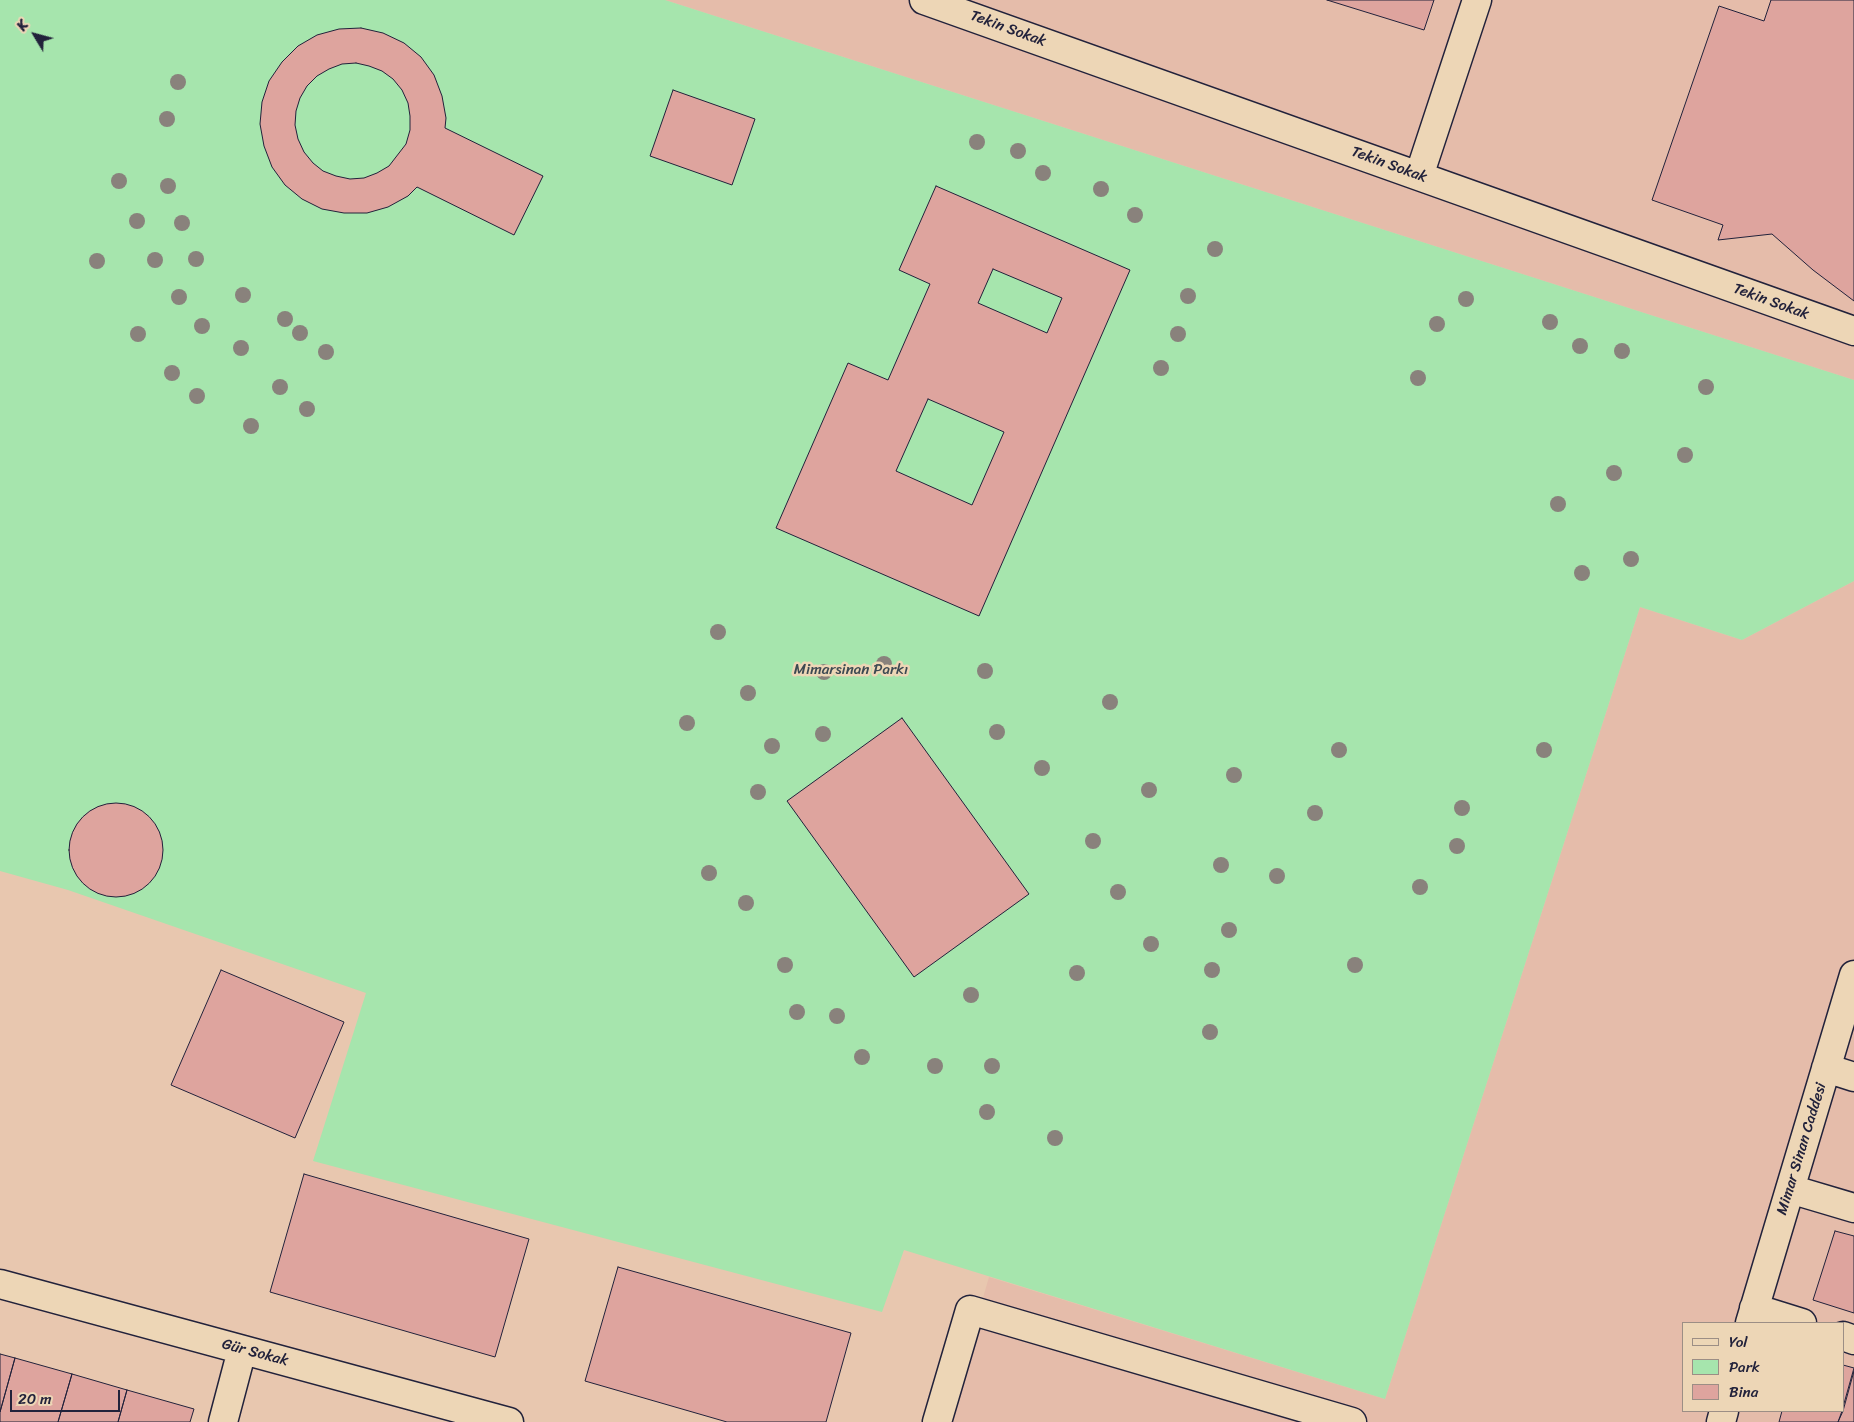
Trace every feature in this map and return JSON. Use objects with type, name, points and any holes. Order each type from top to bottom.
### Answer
[{"type":"street","name":"Tekin Sokak","points":[[924,0],[953,5],[1419,176],[1854,331]]},
{"type":"street","points":[[1419,176],[1477,0]]},
{"type":"street","name":"Mimar Sinan Caddesi","points":[[1752,1316],[1854,975]]},
{"type":"street","points":[[1826,1068],[1854,1077]]},
{"type":"street","points":[[1790,1189],[1854,1208]]},
{"type":"street","name":"Gür Sokak","points":[[0,1284],[509,1422]]},
{"type":"street","points":[[937,1422],[970,1310],[1352,1422]]},
{"type":"street","points":[[1752,1316],[1795,1322]]},
{"type":"street","points":[[223,1422],[242,1350]]},
{"type":"shaded area","points":[[665,0],[1854,0],[1854,380]]},
{"type":"shaded area","points":[[1854,581],[1854,1422],[947,1422],[989,1277],[1385,1399],[1640,607],[1742,640]]},
{"type":"green space","name":"Mimarsinan Parkı","points":[[0,0],[665,0],[1854,380],[1854,581],[1742,640],[1640,607],[1385,1399],[904,1250],[882,1312],[313,1161],[366,993],[68,890],[0,871]]},
{"type":"building","points":[[1327,0],[1434,0],[1424,30]]},
{"type":"building","points":[[1771,0],[1854,0],[1854,301],[1813,270],[1772,234],[1718,240],[1723,225],[1652,200],[1719,6],[1764,21]]},
{"type":"building","points":[[361,28],[383,33],[404,43],[421,57],[434,75],[442,96],[446,118],[445,128],[543,176],[514,235],[417,187],[408,196],[388,207],[367,213],[344,213],[322,209],[302,199],[285,185],[272,167],[264,146],[260,124],[262,102],[269,81],[282,62],[298,46],[317,35],[339,29]],"holes":[[[356,63],[382,71],[393,79],[402,90],[408,103],[410,116],[410,130],[406,144],[389,166],[377,173],[364,178],[350,179],[336,176],[323,171],[304,152],[298,139],[295,125],[296,111],[300,98],[307,86],[317,76],[342,64]]]},
{"type":"building","points":[[673,90],[755,119],[732,185],[650,156]]},
{"type":"building","points":[[936,186],[1130,270],[979,616],[776,528],[848,363],[888,380],[930,284],[899,270]],"holes":[[[993,269],[1062,298],[1047,333],[978,303]],[[928,399],[1004,432],[972,505],[896,471]]]},
{"type":"building","points":[[902,718],[1029,894],[914,977],[787,801]]},
{"type":"building","points":[[116,803],[134,807],[149,817],[159,832],[163,850],[159,868],[149,883],[134,893],[116,897],[98,893],[83,883],[73,868],[69,850],[73,832],[83,817],[98,807]]},
{"type":"building","points":[[221,970],[344,1022],[295,1138],[171,1085]]},
{"type":"building","points":[[304,1174],[529,1239],[495,1357],[270,1292]]},
{"type":"building","points":[[1835,1231],[1854,1236],[1854,1313],[1813,1300]]},
{"type":"building","points":[[618,1267],[851,1333],[826,1422],[727,1422],[585,1381]]},
{"type":"building","points":[[0,1354],[15,1358],[0,1412]]},
{"type":"building","points":[[15,1358],[72,1374],[58,1422],[0,1422],[0,1412]]},
{"type":"building","points":[[1844,1365],[1854,1368],[1844,1403]]},
{"type":"building","points":[[1854,1371],[1854,1422],[1838,1422],[1844,1412]]},
{"type":"building","points":[[72,1374],[127,1390],[118,1422],[58,1422]]},
{"type":"building","points":[[127,1390],[194,1409],[190,1422],[118,1422]]},
{"type":"building","points":[[1782,1412],[1842,1412],[1838,1422],[1779,1422]]}]
